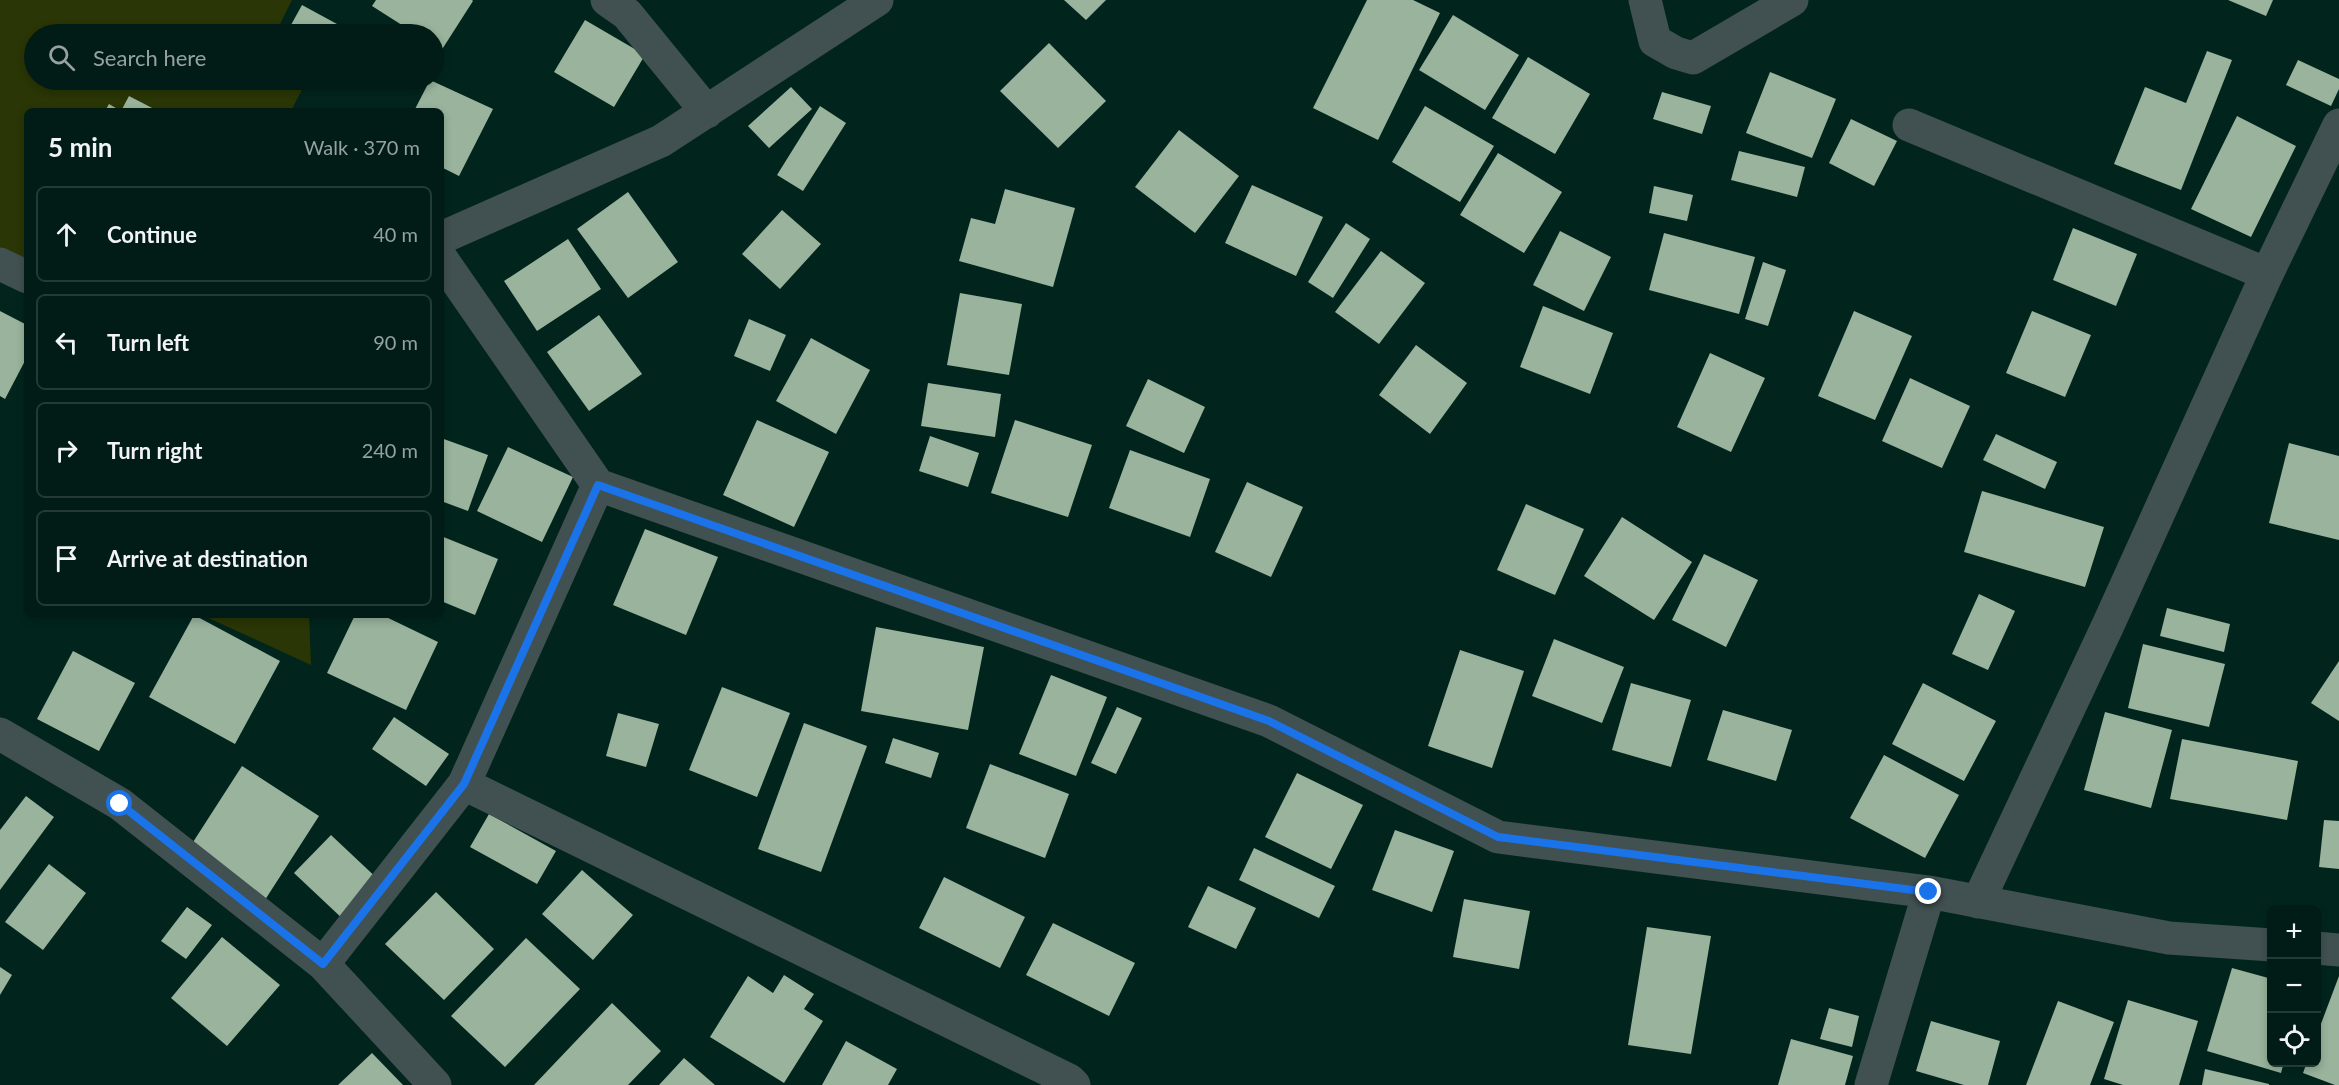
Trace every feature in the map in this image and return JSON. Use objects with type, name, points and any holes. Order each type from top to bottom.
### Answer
[{"type":"street","points":[[607,0],[627,14],[706,112]]},
{"type":"street","points":[[444,237],[662,141],[878,0]]},
{"type":"street","points":[[1645,0],[1655,41],[1676,53],[1693,58],[1792,0]]},
{"type":"street","points":[[1909,125],[2267,274]]},
{"type":"street","points":[[1978,902],[2109,623],[2267,274],[2336,135]]},
{"type":"street","points":[[444,262],[598,485],[1269,721],[1498,837],[1929,892],[2169,938],[2267,945]]},
{"type":"street","points":[[0,264],[24,276]]},
{"type":"street","points":[[323,964],[464,784],[598,485]]},
{"type":"street","points":[[0,734],[120,804],[323,964],[435,1085]]},
{"type":"street","points":[[464,784],[1058,1075],[1074,1085]]},
{"type":"street","points":[[1871,1085],[1929,892]]},
{"type":"street","points":[[2321,948],[2339,950]]},
{"type":"green space","points":[[0,0],[292,0],[280,24],[24,24],[24,90],[302,90],[293,108],[24,108],[24,290],[0,275]]},
{"type":"green space","points":[[209,618],[309,618],[311,665]]},
{"type":"building","points":[[376,0],[473,1],[444,46],[444,24],[400,24],[372,6]]},
{"type":"building","points":[[1064,0],[1106,0],[1086,20]]},
{"type":"building","points":[[1367,0],[1413,0],[1440,13],[1378,140],[1313,108]]},
{"type":"building","points":[[2228,0],[2273,0],[2266,16]]},
{"type":"building","points":[[302,5],[337,24],[292,24]]},
{"type":"building","points":[[1453,15],[1519,55],[1485,110],[1419,70]]},
{"type":"building","points":[[585,20],[645,55],[614,107],[554,72]]},
{"type":"building","points":[[1049,43],[1106,101],[1058,148],[1000,91]]},
{"type":"building","points":[[2207,51],[2232,60],[2181,190],[2114,164],[2145,87],[2186,103]]},
{"type":"building","points":[[1528,57],[1590,94],[1555,154],[1492,118]]},
{"type":"building","points":[[2298,60],[2339,79],[2339,89],[2331,106],[2286,85]]},
{"type":"building","points":[[1770,72],[1836,99],[1812,158],[1746,133]]},
{"type":"building","points":[[444,86],[493,109],[459,176],[444,168],[444,108],[416,108],[425,90],[444,90]]},
{"type":"building","points":[[791,87],[812,109],[769,148],[748,126]]},
{"type":"building","points":[[1662,92],[1711,106],[1702,134],[1653,119]]},
{"type":"building","points":[[129,96],[152,108],[123,108]]},
{"type":"building","points":[[820,106],[846,123],[803,191],[777,175]]},
{"type":"building","points":[[1425,106],[1494,146],[1460,202],[1392,162]]},
{"type":"building","points":[[2237,116],[2296,146],[2251,237],[2191,209]]},
{"type":"building","points":[[1851,119],[1897,141],[1874,186],[1829,163]]},
{"type":"building","points":[[1179,130],[1239,176],[1195,233],[1135,187]]},
{"type":"building","points":[[1739,151],[1805,167],[1797,197],[1731,180]]},
{"type":"building","points":[[1498,153],[1562,192],[1524,253],[1460,215]]},
{"type":"building","points":[[1252,185],[1323,217],[1296,276],[1225,243]]},
{"type":"building","points":[[1654,186],[1693,195],[1687,221],[1649,213]]},
{"type":"building","points":[[1005,189],[1075,208],[1053,287],[959,261],[971,218],[995,224]]},
{"type":"building","points":[[628,192],[678,262],[628,298],[577,229]]},
{"type":"building","points":[[782,210],[821,244],[780,289],[742,254]]},
{"type":"building","points":[[1346,223],[1370,239],[1333,298],[1308,282]]},
{"type":"building","points":[[2073,228],[2137,254],[2116,306],[2053,280]]},
{"type":"building","points":[[1560,231],[1611,257],[1584,311],[1533,285]]},
{"type":"building","points":[[1664,233],[1755,257],[1739,314],[1649,290]]},
{"type":"building","points":[[568,239],[601,289],[537,331],[504,281]]},
{"type":"building","points":[[1381,251],[1425,283],[1379,344],[1335,312]]},
{"type":"building","points":[[1763,262],[1786,270],[1768,326],[1745,319]]},
{"type":"building","points":[[960,293],[1022,304],[1009,375],[947,365]]},
{"type":"building","points":[[1543,306],[1613,333],[1590,394],[1520,367]]},
{"type":"building","points":[[0,311],[24,323],[24,363],[5,399],[0,396]]},
{"type":"building","points":[[1854,311],[1912,336],[1875,420],[1818,396]]},
{"type":"building","points":[[2032,311],[2091,335],[2065,397],[2006,373]]},
{"type":"building","points":[[599,315],[642,374],[589,411],[547,352]]},
{"type":"building","points":[[749,319],[786,335],[770,371],[734,356]]},
{"type":"building","points":[[811,338],[870,370],[836,434],[776,401]]},
{"type":"building","points":[[1416,345],[1467,383],[1430,434],[1379,395]]},
{"type":"building","points":[[1710,353],[1765,378],[1731,452],[1677,427]]},
{"type":"building","points":[[1910,378],[1970,406],[1942,468],[1882,441]]},
{"type":"building","points":[[1148,379],[1205,407],[1184,453],[1126,426]]},
{"type":"building","points":[[928,383],[1001,394],[995,437],[921,426]]},
{"type":"building","points":[[757,420],[829,452],[794,527],[723,495]]},
{"type":"building","points":[[1015,420],[1092,445],[1068,517],[991,493]]},
{"type":"building","points":[[1996,434],[2057,462],[2045,489],[1983,460]]},
{"type":"building","points":[[930,436],[979,453],[968,487],[919,471]]},
{"type":"building","points":[[444,439],[488,455],[468,511],[444,502]]},
{"type":"building","points":[[2289,443],[2339,456],[2339,540],[2269,523]]},
{"type":"building","points":[[508,447],[573,477],[542,542],[477,511]]},
{"type":"building","points":[[1130,450],[1210,479],[1190,537],[1109,508]]},
{"type":"building","points":[[1247,482],[1303,507],[1271,577],[1215,552]]},
{"type":"building","points":[[1982,491],[2104,527],[2085,587],[1964,552]]},
{"type":"building","points":[[1526,504],[1584,529],[1555,595],[1497,570]]},
{"type":"building","points":[[1622,517],[1692,562],[1654,620],[1584,576]]},
{"type":"building","points":[[645,529],[718,557],[686,635],[613,605]]},
{"type":"building","points":[[444,537],[498,559],[475,615],[444,602]]},
{"type":"building","points":[[1704,554],[1758,580],[1726,647],[1672,620]]},
{"type":"building","points":[[1979,594],[2015,611],[1988,670],[1952,654]]},
{"type":"building","points":[[2167,608],[2230,624],[2224,652],[2160,636]]},
{"type":"building","points":[[192,618],[200,618],[280,661],[235,744],[149,697]]},
{"type":"building","points":[[354,618],[388,618],[438,642],[406,710],[327,673]]},
{"type":"building","points":[[876,627],[984,647],[968,730],[861,711]]},
{"type":"building","points":[[1554,639],[1624,667],[1602,723],[1532,696]]},
{"type":"building","points":[[2143,644],[2225,664],[2209,727],[2128,708]]},
{"type":"building","points":[[1460,650],[1524,671],[1492,768],[1428,746]]},
{"type":"building","points":[[73,651],[135,683],[99,751],[37,719]]},
{"type":"building","points":[[2339,661],[2339,721],[2311,703]]},
{"type":"building","points":[[1051,675],[1107,697],[1076,776],[1019,754]]},
{"type":"building","points":[[1631,683],[1691,700],[1671,767],[1612,750]]},
{"type":"building","points":[[1923,683],[1996,721],[1964,781],[1892,744]]},
{"type":"building","points":[[722,687],[790,713],[757,797],[689,770]]},
{"type":"building","points":[[1117,707],[1142,718],[1116,774],[1091,763]]},
{"type":"building","points":[[1723,710],[1792,730],[1776,781],[1707,760]]},
{"type":"building","points":[[2105,712],[2172,730],[2151,808],[2084,790]]},
{"type":"building","points":[[618,713],[659,724],[646,767],[606,756]]},
{"type":"building","points":[[394,717],[449,754],[426,786],[372,749]]},
{"type":"building","points":[[804,723],[867,746],[821,872],[758,849]]},
{"type":"building","points":[[893,738],[939,753],[931,778],[885,763]]},
{"type":"building","points":[[2182,739],[2298,761],[2287,820],[2170,799]]},
{"type":"building","points":[[1884,755],[1959,795],[1925,858],[1850,818]]},
{"type":"building","points":[[990,764],[1069,794],[1045,858],[966,828]]},
{"type":"building","points":[[242,766],[319,816],[263,903],[186,853]]},
{"type":"building","points":[[1297,773],[1363,805],[1331,869],[1265,837]]},
{"type":"building","points":[[26,796],[54,817],[0,890],[0,830]]},
{"type":"building","points":[[489,814],[556,851],[537,884],[470,847]]},
{"type":"building","points":[[2324,820],[2339,821],[2339,869],[2319,867]]},
{"type":"building","points":[[1395,830],[1454,851],[1432,912],[1372,890]]},
{"type":"building","points":[[331,835],[382,883],[345,921],[294,873]]},
{"type":"building","points":[[1254,848],[1335,886],[1319,918],[1239,880]]},
{"type":"building","points":[[49,864],[86,893],[43,950],[5,922]]},
{"type":"building","points":[[582,870],[633,915],[593,960],[542,914]]},
{"type":"building","points":[[944,877],[1025,917],[1000,968],[919,928]]},
{"type":"building","points":[[1208,886],[1256,908],[1236,949],[1188,927]]},
{"type":"building","points":[[436,892],[494,949],[444,1000],[385,944]]},
{"type":"building","points":[[1464,899],[1530,911],[1519,969],[1453,957]]},
{"type":"building","points":[[187,907],[212,925],[186,959],[161,941]]},
{"type":"building","points":[[1053,923],[1135,963],[1109,1016],[1026,975]]},
{"type":"building","points":[[1647,927],[1711,936],[1691,1054],[1628,1045]]},
{"type":"building","points":[[222,937],[280,985],[227,1046],[171,998]]},
{"type":"building","points":[[526,938],[580,989],[505,1067],[451,1016]]},
{"type":"building","points":[[0,967],[12,975],[0,995]]},
{"type":"building","points":[[2232,968],[2267,978],[2267,1067],[2283,1067],[2281,1073],[2207,1051]]},
{"type":"building","points":[[784,975],[814,994],[804,1009],[823,1021],[784,1083],[710,1037],[748,976],[773,993]]},
{"type":"building","points":[[2339,976],[2339,1085],[2303,1073],[2305,1067],[2321,1067],[2321,1024]]},
{"type":"building","points":[[2128,1000],[2198,1021],[2179,1085],[2123,1085],[2104,1079]]},
{"type":"building","points":[[2058,1001],[2114,1022],[2090,1085],[2026,1085]]},
{"type":"building","points":[[612,1003],[661,1051],[628,1085],[534,1085]]},
{"type":"building","points":[[1829,1008],[1859,1016],[1852,1047],[1820,1039]]},
{"type":"building","points":[[1931,1021],[2000,1041],[1988,1085],[1964,1085],[1916,1071]]},
{"type":"building","points":[[1791,1039],[1853,1056],[1845,1085],[1778,1085]]},
{"type":"building","points":[[846,1041],[897,1069],[888,1085],[822,1085]]},
{"type":"building","points":[[372,1053],[403,1085],[338,1085]]},
{"type":"building","points":[[684,1058],[715,1085],[659,1085]]},
{"type":"building","points":[[2205,1069],[2269,1084],[2269,1085],[2202,1085]]},
{"type":"route","points":[[120,804],[323,964],[464,784],[598,485],[1269,721],[1498,837],[1929,892]]}]
